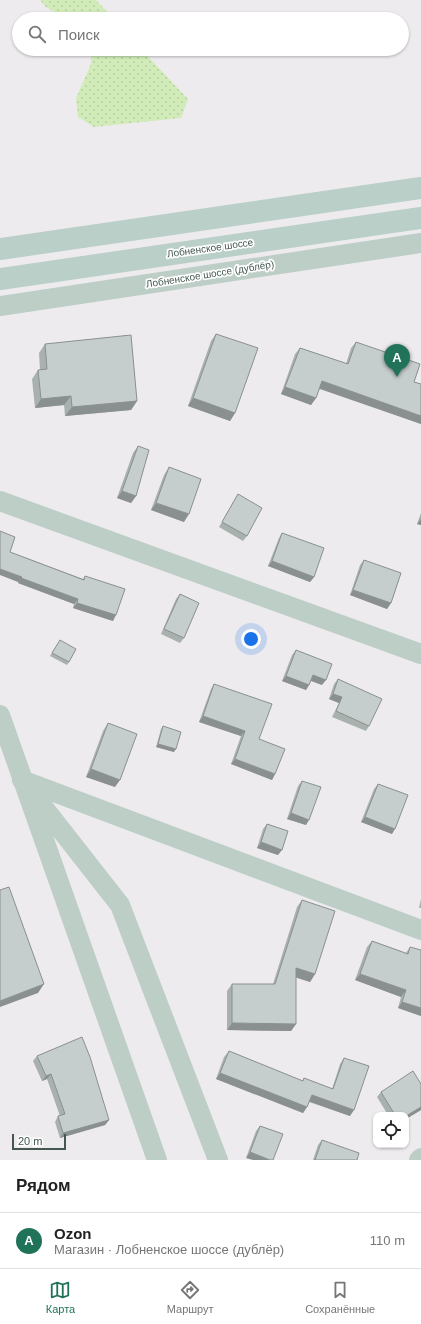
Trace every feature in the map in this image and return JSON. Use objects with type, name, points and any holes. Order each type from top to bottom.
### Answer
[{"type":"main road","points":[[0,249],[421,188]]},
{"type":"main road","name":"Лобненское шоссе","points":[[0,279],[421,218]]},
{"type":"street","name":"Лобненское шоссе (дублёр)","points":[[0,306],[421,243]]},
{"type":"street","points":[[0,501],[421,654]]},
{"type":"street","points":[[0,715],[157,1160]]},
{"type":"street","points":[[22,780],[421,930]]},
{"type":"street","points":[[22,780],[120,905],[218,1160]]},
{"type":"green space","points":[[40,0],[96,0],[107,12],[54,12],[46,7]]},
{"type":"green space","points":[[91,56],[148,56],[188,99],[181,118],[94,127],[78,117],[76,98],[91,64]]},
{"type":"building","points":[[216,334],[258,348],[235,413],[193,398]]},
{"type":"building","points":[[131,335],[137,401],[72,407],[71,396],[41,399],[38,370],[47,369],[45,344]]},
{"type":"building","points":[[356,342],[420,364],[414,382],[421,384],[421,416],[322,381],[316,398],[285,387],[300,348],[348,364]]},
{"type":"building","points":[[138,446],[149,450],[136,496],[122,491]]},
{"type":"building","points":[[169,467],[201,479],[189,514],[156,503]]},
{"type":"building","points":[[238,494],[262,508],[247,536],[222,522]]},
{"type":"building","points":[[0,531],[15,537],[10,552],[84,580],[85,576],[125,589],[116,615],[77,603],[78,599],[0,569]]},
{"type":"building","points":[[282,533],[324,548],[314,577],[272,561]]},
{"type":"building","points":[[364,560],[401,573],[391,603],[353,590]]},
{"type":"building","points":[[180,594],[199,603],[184,638],[164,629]]},
{"type":"building","points":[[60,640],[76,649],[69,662],[52,653]]},
{"type":"building","points":[[296,650],[332,664],[326,680],[313,675],[309,685],[286,676]]},
{"type":"building","points":[[338,679],[382,699],[369,726],[336,711],[342,697],[333,694]]},
{"type":"building","points":[[214,684],[272,704],[259,739],[285,749],[275,774],[235,759],[245,731],[203,716]]},
{"type":"building","points":[[108,723],[137,734],[120,780],[91,769]]},
{"type":"building","points":[[163,726],[181,732],[176,749],[158,744]]},
{"type":"building","points":[[302,781],[321,787],[309,820],[291,813]]},
{"type":"building","points":[[378,784],[408,795],[395,829],[365,817]]},
{"type":"building","points":[[267,824],[288,831],[282,850],[261,842]]},
{"type":"building","points":[[9,887],[44,984],[0,1001],[0,890]]},
{"type":"building","points":[[302,900],[335,911],[315,974],[296,968],[296,1024],[232,1023],[232,984],[275,984]]},
{"type":"building","points":[[372,941],[408,954],[410,947],[421,950],[421,1008],[402,1002],[406,990],[360,974]]},
{"type":"building","points":[[82,1037],[90,1057],[109,1120],[63,1133],[58,1116],[65,1114],[51,1074],[46,1076],[37,1056]]},
{"type":"building","points":[[229,1051],[303,1081],[304,1078],[333,1089],[344,1058],[369,1066],[354,1110],[312,1095],[307,1107],[220,1073]]},
{"type":"building","points":[[413,1071],[421,1084],[421,1107],[409,1114],[409,1112],[393,1112],[381,1092]]},
{"type":"building","points":[[260,1126],[283,1134],[273,1160],[250,1152]]},
{"type":"building","points":[[322,1140],[359,1153],[357,1160],[315,1160]]},
{"type":"place","name":"Ozon","points":[[397,377]]}]
